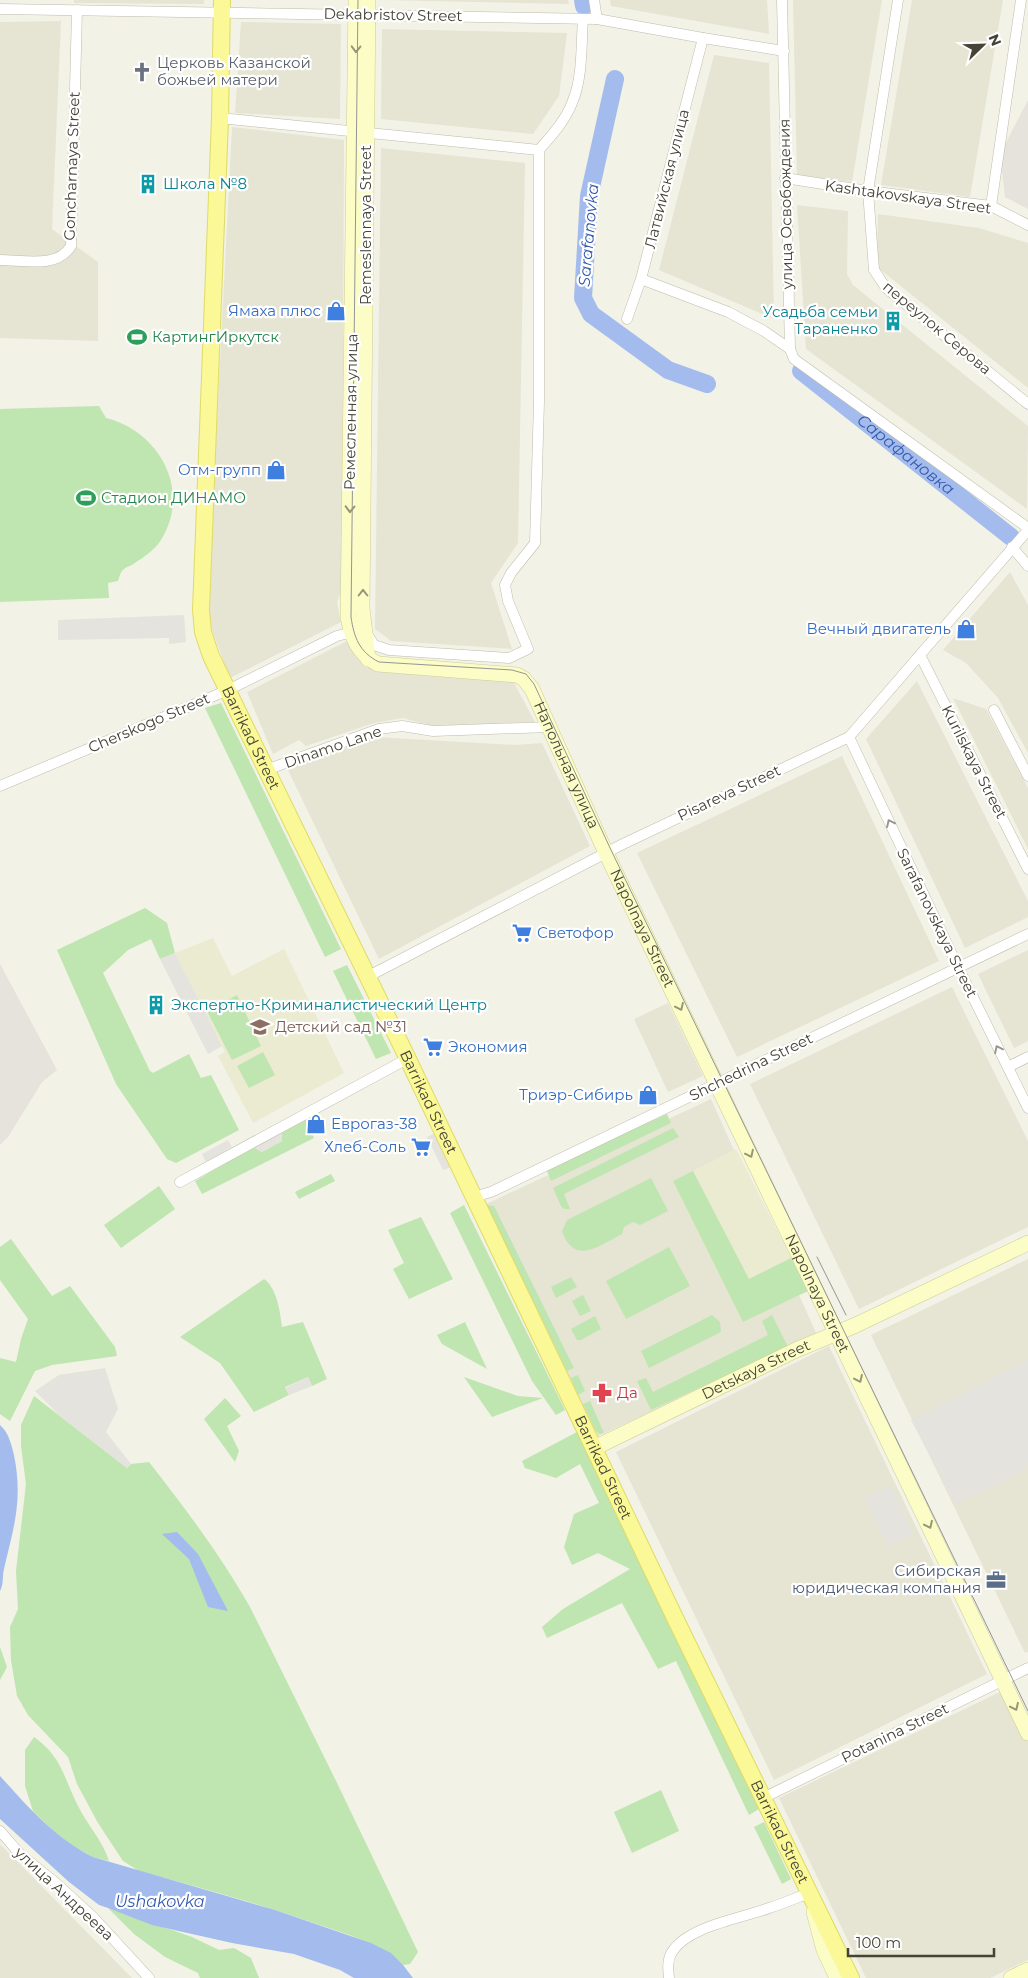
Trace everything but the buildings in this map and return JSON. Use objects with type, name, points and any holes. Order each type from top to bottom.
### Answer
[{"type":"main road","name":"Barrikad Street","points":[[223,6],[201,610],[206,640],[266,770],[408,1059],[850,1978]]},
{"type":"street","points":[[594,0],[597,19]]},
{"type":"street","name":"улица Освобождения","points":[[782,0],[790,349]]},
{"type":"street","name":"переулок Серова","points":[[898,0],[868,191],[874,270],[886,288],[1028,404]]},
{"type":"street","points":[[991,206],[1022,0]]},
{"type":"street","name":"Dekabristov Street","points":[[0,9],[77,10],[223,6],[362,7],[582,18],[784,51]]},
{"type":"street","name":"Ремесленная улица","points":[[362,7],[348,617],[357,630],[361,652],[368,659],[378,664],[517,675],[524,679]]},
{"type":"street","name":"Goncharnaya Street","points":[[0,260],[54,261],[67,252],[71,246],[77,10]]},
{"type":"street","points":[[357,630],[374,645],[389,650],[509,658],[528,649],[508,602],[505,585],[511,573],[535,543],[539,391],[539,150],[559,127],[573,102],[579,75],[582,18]]},
{"type":"street","name":"Латвийская улица","points":[[627,319],[642,279],[703,38]]},
{"type":"street","points":[[220,118],[539,150]]},
{"type":"street","name":"Kashtakovskaya Street","points":[[785,178],[868,191],[991,206],[1028,225]]},
{"type":"street","points":[[642,279],[728,312],[764,331],[790,349],[794,359],[1028,529]]},
{"type":"street","name":"Pisareva Street","points":[[367,977],[606,853],[849,736],[1028,529]]},
{"type":"street","points":[[1012,546],[1028,566]]},
{"type":"street","name":"Cherskogo Street","points":[[0,786],[228,690],[337,636],[357,630]]},
{"type":"street","name":"Kurilskaya Street","points":[[920,654],[1028,869]]},
{"type":"street","name":"Напольная улица","points":[[524,679],[532,689],[550,727],[606,853]]},
{"type":"street","points":[[994,710],[1028,776]]},
{"type":"street","name":"Dinamo Lane","points":[[266,770],[380,729],[402,726],[434,731],[550,727]]},
{"type":"street","name":"Sarafanovskaya Street","points":[[849,736],[958,968],[1028,1108]]},
{"type":"street","name":"Napolnaya Street","points":[[606,853],[1028,1733]]},
{"type":"street","name":"Shchedrina Street","points":[[473,1197],[495,1190],[1028,934]]},
{"type":"street","points":[[1008,1067],[1028,1057]]},
{"type":"street","points":[[180,1182],[408,1059]]},
{"type":"street","name":"Detskaya Street","points":[[594,1448],[836,1332],[1028,1243]]},
{"type":"street","name":"Potanina Street","points":[[763,1798],[1028,1668]]},
{"type":"street","name":"улица Андреева","points":[[0,1831],[20,1854],[57,1884],[93,1918],[149,1978]]},
{"type":"street","points":[[668,1978],[668,1968],[672,1953],[686,1938],[730,1919],[767,1909],[809,1894],[824,1950],[837,1978]]},
{"type":"street","points":[[1011,1978],[1028,1970]]},
{"type":"shaded area","points":[[74,0],[204,0],[204,4],[74,3]]},
{"type":"shaded area","points":[[382,0],[568,0],[569,4]]},
{"type":"shaded area","points":[[610,0],[767,0],[769,34],[611,6]]},
{"type":"shaded area","points":[[793,0],[882,0],[852,182],[797,175]]},
{"type":"shaded area","points":[[912,0],[1003,0],[970,197],[881,185]]},
{"type":"shaded area","points":[[61,21],[52,229],[98,262],[98,341],[0,338],[0,22]]},
{"type":"shaded area","points":[[241,22],[341,24],[340,119],[235,113]]},
{"type":"shaded area","points":[[382,29],[567,33],[559,96],[533,134],[381,119]]},
{"type":"shaded area","points":[[714,55],[769,63],[774,319],[659,270]]},
{"type":"shaded area","points":[[1028,100],[1028,209],[1005,197],[1000,154]]},
{"type":"shaded area","points":[[232,127],[344,140],[342,590],[337,602],[341,622],[230,678],[207,617]]},
{"type":"shaded area","points":[[381,148],[525,163],[518,543],[491,583],[512,649],[391,641],[375,629]]},
{"type":"shaded area","points":[[797,205],[848,211],[847,274],[853,285],[1028,426],[1027,509],[806,349]]},
{"type":"shaded area","points":[[878,214],[979,228],[1028,243],[1028,388],[877,267]]},
{"type":"shaded area","points":[[1010,572],[1028,605],[1028,753],[998,698],[966,663],[943,650]]},
{"type":"shaded area","points":[[184,615],[186,642],[169,644],[169,638],[58,640],[58,620]]},
{"type":"shaded area","points":[[347,641],[365,667],[513,681],[535,722],[432,726],[403,718],[374,723],[306,746],[299,740],[273,754],[247,692]]},
{"type":"shaded area","points":[[917,681],[1028,901],[1028,917],[965,948],[866,739]]},
{"type":"shaded area","points":[[953,698],[986,709],[1028,788],[1028,849]]},
{"type":"shaded area","points":[[375,737],[516,745],[542,743],[590,846],[379,959],[287,768]]},
{"type":"shaded area","points":[[842,756],[939,961],[737,1057],[637,853]]},
{"type":"shaded area","points":[[213,938],[232,976],[284,949],[344,1073],[253,1123],[218,1056],[225,1052],[175,953]]},
{"type":"shaded area","points":[[1028,950],[1028,1041],[1014,1048],[978,974]]},
{"type":"shaded area","points":[[175,953],[222,1046],[208,1054],[160,959]]},
{"type":"shaded area","points":[[0,964],[57,1070],[42,1082],[8,1137],[0,1145]]},
{"type":"shaded area","points":[[952,987],[1028,1141],[1028,1227],[859,1309],[750,1084]]},
{"type":"shaded area","points":[[668,1003],[703,1076],[668,1092],[634,1019]]},
{"type":"shaded area","points":[[711,1099],[817,1335],[598,1436],[484,1205]]},
{"type":"shaded area","points":[[282,1133],[282,1141],[262,1152],[253,1147]]},
{"type":"shaded area","points":[[435,1133],[451,1167],[443,1170],[427,1137]]},
{"type":"shaded area","points":[[228,1140],[232,1147],[206,1162],[202,1154]]},
{"type":"shaded area","points":[[736,1149],[808,1291],[743,1322],[673,1181]]},
{"type":"shaded area","points":[[1028,1259],[1028,1652],[1025,1653],[871,1335]]},
{"type":"shaded area","points":[[829,1346],[987,1674],[774,1780],[616,1452]]},
{"type":"shaded area","points":[[1028,1360],[1027,1469],[955,1504],[911,1420]]},
{"type":"shaded area","points":[[105,1368],[118,1409],[106,1432],[131,1464],[127,1468],[60,1416],[35,1391],[59,1375]]},
{"type":"shaded area","points":[[308,1377],[312,1386],[289,1395],[285,1388]]},
{"type":"shaded area","points":[[891,1486],[913,1534],[888,1547],[865,1497]]},
{"type":"shaded area","points":[[1002,1691],[1028,1740],[1028,1960],[990,1978],[866,1978],[779,1798]]},
{"type":"shaded area","points":[[0,1844],[132,1978],[0,1978]]},
{"type":"green space","name":"Стадион ДИНАМО","points":[[99,406],[106,418],[125,425],[141,436],[155,449],[165,465],[171,483],[173,502],[170,521],[161,540],[148,554],[123,570],[118,581],[108,583],[109,598],[0,602],[0,409]]},
{"type":"green space","points":[[221,703],[341,949],[325,957],[205,708]]},
{"type":"green space","points":[[145,908],[167,923],[175,953],[160,959],[151,939],[128,950],[103,973],[150,1071],[153,1073],[189,1054],[201,1078],[211,1075],[239,1130],[176,1163],[167,1159],[116,1084],[57,950]]},
{"type":"green space","points":[[347,965],[391,1053],[376,1059],[333,971]]},
{"type":"green space","points":[[237,995],[261,1046],[232,1060],[207,1011]]},
{"type":"green space","points":[[263,1052],[275,1075],[249,1088],[237,1066]]},
{"type":"green space","points":[[667,1114],[671,1123],[551,1181],[547,1171],[550,1167]]},
{"type":"green space","points":[[306,1120],[314,1138],[202,1194],[195,1181],[253,1147],[262,1152],[282,1141],[282,1133]]},
{"type":"green space","points":[[673,1128],[679,1137],[564,1194],[570,1209],[564,1209],[561,1206],[553,1188]]},
{"type":"green space","points":[[693,1171],[749,1279],[791,1258],[808,1291],[743,1322],[673,1181]]},
{"type":"green space","points":[[331,1174],[335,1181],[299,1199],[295,1192]]},
{"type":"green space","points":[[651,1178],[668,1211],[640,1225],[633,1222],[624,1227],[622,1234],[596,1248],[580,1250],[573,1248],[567,1242],[562,1231],[567,1220]]},
{"type":"green space","points":[[159,1186],[175,1209],[121,1248],[104,1225]]},
{"type":"green space","points":[[464,1205],[565,1410],[556,1415],[532,1381],[450,1213]]},
{"type":"green space","points":[[486,1205],[494,1206],[574,1368],[567,1371]]},
{"type":"green space","points":[[421,1217],[453,1279],[409,1299],[393,1269],[404,1263],[388,1230]]},
{"type":"green space","points":[[11,1239],[52,1296],[70,1286],[115,1347],[117,1356],[52,1365],[35,1371],[10,1421],[0,1414],[0,1358],[16,1362],[28,1319],[0,1280],[0,1247]]},
{"type":"green space","points":[[669,1247],[690,1286],[626,1319],[606,1281]]},
{"type":"green space","points":[[571,1277],[577,1287],[556,1298],[551,1287]]},
{"type":"green space","points":[[264,1279],[275,1294],[282,1327],[303,1322],[327,1379],[312,1386],[308,1377],[285,1387],[289,1395],[254,1412],[220,1363],[180,1337]]},
{"type":"green space","points":[[583,1295],[591,1311],[580,1316],[572,1301]]},
{"type":"green space","points":[[712,1315],[720,1322],[721,1332],[649,1368],[641,1351]]},
{"type":"green space","points":[[772,1315],[788,1347],[651,1410],[637,1381],[646,1378],[653,1392],[768,1335],[762,1321]]},
{"type":"green space","points":[[595,1316],[601,1329],[581,1340],[577,1340],[571,1329]]},
{"type":"green space","points":[[465,1322],[487,1369],[442,1344],[437,1335]]},
{"type":"green space","points":[[578,1375],[585,1391],[578,1395],[571,1378]]},
{"type":"green space","points":[[464,1377],[518,1396],[543,1398],[492,1417]]},
{"type":"green space","points":[[34,1396],[127,1468],[131,1464],[149,1462],[227,1569],[250,1607],[418,1952],[410,1964],[403,1965],[383,1950],[350,1935],[249,1902],[139,1871],[123,1861],[98,1823],[77,1784],[68,1757],[28,1715],[17,1696],[11,1660],[10,1627],[18,1609],[16,1571],[26,1484],[21,1446],[21,1425]]},
{"type":"green space","points":[[225,1398],[241,1416],[227,1426],[239,1451],[235,1462],[204,1419]]},
{"type":"green space","points":[[590,1401],[604,1433],[600,1434],[596,1431],[583,1404]]},
{"type":"green space","points":[[577,1432],[759,1809],[749,1815],[676,1661],[658,1669],[622,1603],[547,1638],[542,1627],[563,1609],[630,1569],[598,1553],[572,1565],[564,1547],[574,1514],[599,1503],[580,1464],[556,1478],[525,1468],[522,1461]]},
{"type":"green space","points":[[0,1647],[7,1667],[0,1680]]},
{"type":"green space","points":[[34,1737],[51,1752],[61,1768],[77,1804],[109,1861],[93,1857],[72,1846],[33,1811],[25,1786],[25,1750]]},
{"type":"green space","points":[[661,1790],[679,1831],[632,1853],[614,1812]]},
{"type":"green space","points":[[764,1822],[791,1879],[782,1884],[754,1827]]},
{"type":"green space","points":[[108,1908],[192,1937],[219,1950],[234,1948],[251,1958],[259,1978],[200,1978],[198,1973],[165,1957],[134,1934]]},
{"type":"water","points":[[0,1425],[8,1435],[12,1447],[18,1486],[14,1526],[0,1591]]},
{"type":"water","points":[[177,1532],[198,1554],[228,1611],[208,1607],[189,1559],[162,1534]]},
{"type":"water","name":"Ushakovka","points":[[0,1776],[32,1811],[67,1841],[93,1857],[275,1910],[371,1943],[391,1953],[413,1978],[354,1978],[340,1970],[294,1954],[232,1943],[152,1925],[99,1905],[69,1882],[0,1819]]},
{"type":"waterway","name":"Sarafanovka","points":[[583,0],[584,6]]},
{"type":"waterway","name":"Sarafanovka","points":[[615,79],[589,196],[583,298],[591,314],[668,370],[707,384]]},
{"type":"waterway","name":"Сарафановка","points":[[801,371],[1011,537]]},
{"type":"tram line","points":[[358,0],[351,617],[356,637],[362,649],[379,662],[512,670],[526,674],[534,684],[611,850],[1028,1711]]},
{"type":"tram line","points":[[817,1257],[846,1315]]},
{"type":"place","name":"Церковь Казанской божьей матери","points":[[142,72]]},
{"type":"place","name":"Школа №8","points":[[148,184]]},
{"type":"place","name":"Ямаха плюс","points":[[336,311]]},
{"type":"place","name":"Усадьба семьи Тараненко","points":[[893,321]]},
{"type":"place","name":"КартингИркутск","points":[[137,337]]},
{"type":"place","name":"Отм-групп","points":[[276,470]]},
{"type":"place","name":"Стадион ДИНАМО","points":[[86,498]]},
{"type":"place","name":"Вечный двигатель","points":[[966,629]]},
{"type":"place","name":"Светофор","points":[[522,933]]},
{"type":"place","name":"Экспертно-Криминалистический Центр","points":[[156,1005]]},
{"type":"place","name":"Детский сад №31","points":[[260,1027]]},
{"type":"place","name":"Экономия","points":[[433,1047]]},
{"type":"place","name":"Триэр-Сибирь","points":[[648,1095]]},
{"type":"place","name":"Еврогаз-38","points":[[316,1124]]},
{"type":"place","name":"Хлеб-Соль","points":[[421,1147]]},
{"type":"place","name":"Да","points":[[602,1393]]},
{"type":"place","name":"Сибирская юридическая компания","points":[[996,1580]]}]
